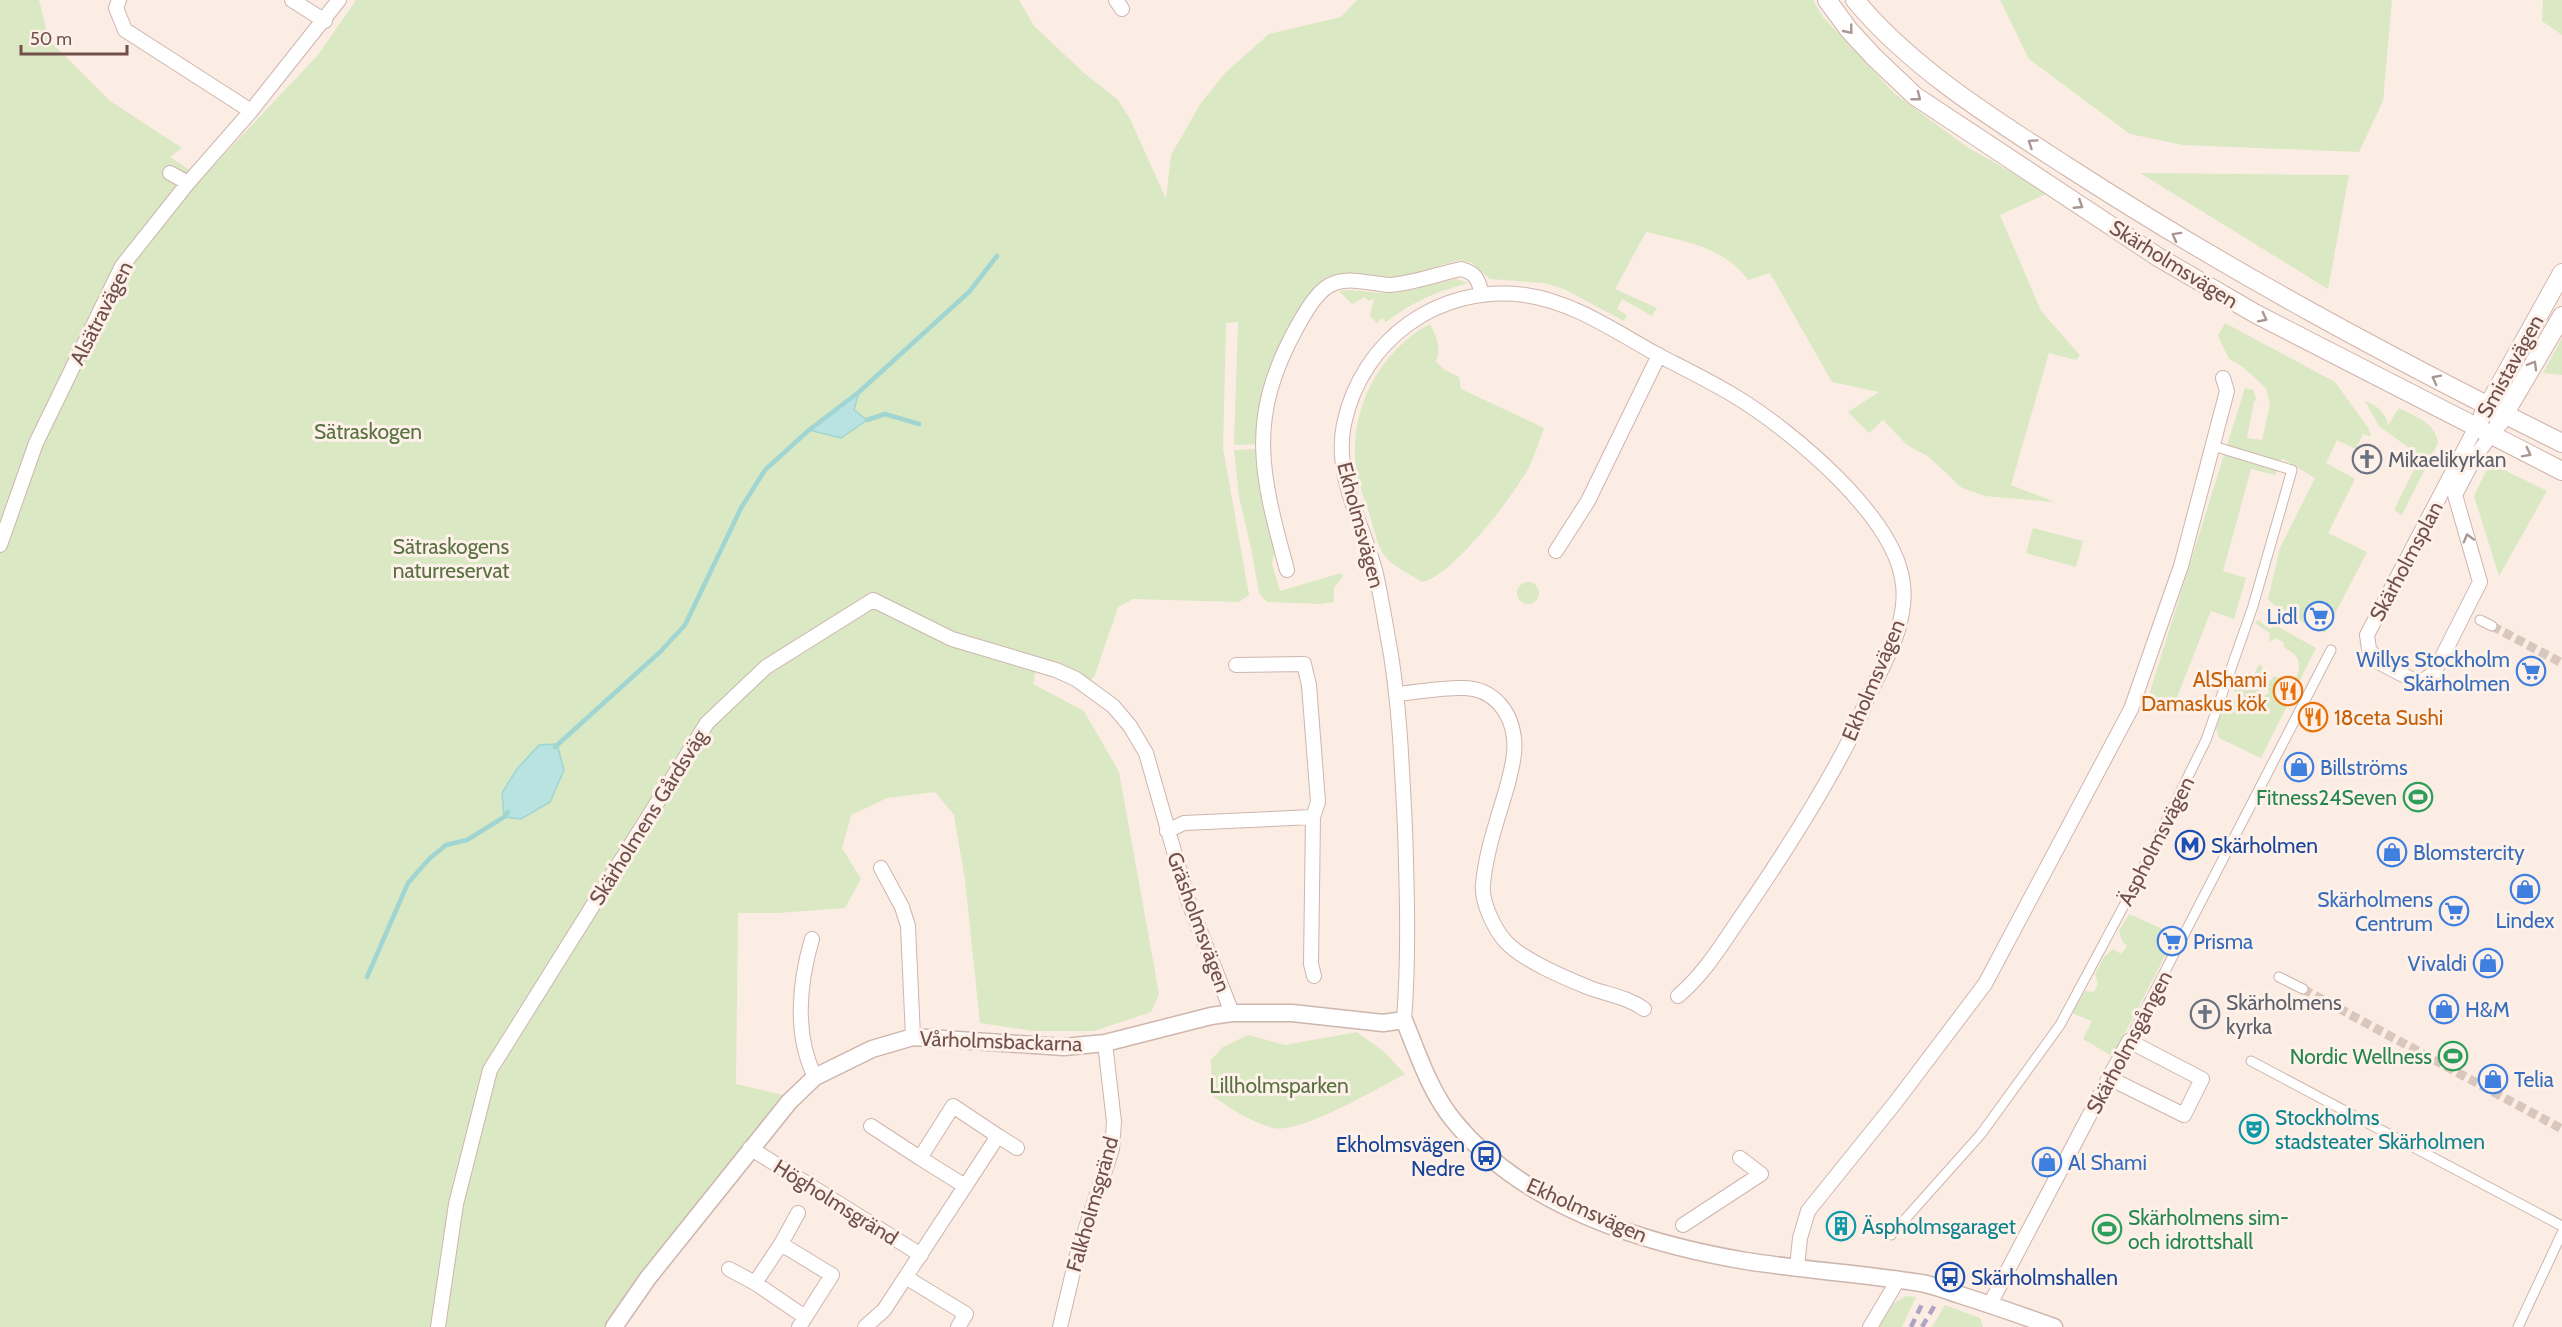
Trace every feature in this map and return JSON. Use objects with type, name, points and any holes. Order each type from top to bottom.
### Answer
[{"type":"main road","name":"Skärholmsvägen","points":[[1827,0],[1867,51],[1915,96],[2158,256],[2238,304],[2562,471]]},
{"type":"main road","name":"Skärholmsvägen","points":[[1855,0],[1891,38],[1974,104],[2156,224],[2364,342],[2562,443]]},
{"type":"main road","name":"Smistavägen","points":[[2484,431],[2488,406],[2562,273]]},
{"type":"main road","name":"Smistavägen","points":[[2484,431],[2504,414],[2562,316]]},
{"type":"street","points":[[119,0],[116,8],[125,30],[251,111]]},
{"type":"street","points":[[292,0],[325,21]]},
{"type":"street","name":"Alsätravägen","points":[[0,545],[36,443],[122,266],[188,183],[325,21],[339,0]]},
{"type":"street","points":[[170,173],[188,183]]},
{"type":"street","points":[[1287,570],[1268,499],[1263,461],[1266,400],[1279,361],[1305,313],[1325,289],[1336,282],[1354,281],[1392,285],[1461,268],[1472,272],[1478,278],[1482,294]]},
{"type":"street","name":"Ekholmsvägen","points":[[1678,996],[1697,980],[1768,878],[1852,735],[1897,635],[1903,610],[1903,582],[1888,539],[1866,510],[1805,448],[1738,398],[1603,323],[1563,305],[1528,296],[1482,294],[1441,305],[1410,322],[1387,341],[1373,359],[1353,392],[1343,427],[1342,448],[1346,485],[1375,572],[1397,694],[1407,888],[1404,1020],[1427,1075],[1453,1120],[1486,1156],[1522,1183],[1590,1216],[1666,1244],[1746,1261],[1923,1283],[1990,1304],[2026,1323],[2054,1327]]},
{"type":"street","points":[[1556,551],[1588,501],[1659,355]]},
{"type":"street","points":[[1797,1268],[1800,1238],[1808,1211],[1895,1103],[1985,984],[2131,709],[2181,566],[2227,392],[2223,378]]},
{"type":"street","name":"Skärholmsplan","points":[[2484,431],[2475,457],[2455,495],[2480,582],[2434,673],[2424,680],[2413,680],[2380,663],[2369,649],[2367,635],[2484,431]]},
{"type":"street","name":"Äspholmsvägen","points":[[1891,1235],[1981,1134],[2060,1025],[2129,896],[2206,740],[2253,606],[2292,470],[2214,446]]},
{"type":"street","name":"Skärholmens Gårdsväg","points":[[438,1327],[456,1204],[490,1070],[707,723],[765,667],[873,600],[952,639],[1056,670],[1095,692]]},
{"type":"street","points":[[2481,620],[2492,626]]},
{"type":"street","name":"Skärholmsgången","points":[[1990,1304],[2331,650]]},
{"type":"street","points":[[1236,665],[1304,664],[1309,685],[1318,802],[1313,817],[1311,964],[1314,976]]},
{"type":"street","points":[[1397,694],[1466,688],[1486,693],[1498,701],[1506,712],[1514,738],[1512,765],[1482,886],[1493,921],[1506,941],[1546,968],[1590,988],[1629,999],[1644,1009]]},
{"type":"street","name":"Gräsholmsvägen","points":[[1095,692],[1131,726],[1146,753],[1188,900],[1232,1013]]},
{"type":"street","name":"Gräsholmsvägen","points":[[1167,831],[1184,823],[1313,817]]},
{"type":"street","points":[[881,868],[902,907],[908,926],[913,1036]]},
{"type":"street","points":[[812,939],[803,968],[801,1036],[807,1061],[815,1077]]},
{"type":"street","points":[[2279,977],[2304,988]]},
{"type":"street","name":"Vårholmsbackarna","points":[[614,1327],[648,1278],[789,1102],[815,1077],[872,1049],[913,1036],[1064,1047],[1105,1044],[1211,1016],[1232,1013],[1292,1013],[1383,1023],[1404,1020]]},
{"type":"street","points":[[2109,1078],[2184,1115],[2202,1079],[2129,1041]]},
{"type":"street","name":"Falkholmsgränd","points":[[1060,1327],[1077,1255],[1112,1149],[1114,1122],[1105,1044]]},
{"type":"street","points":[[2251,1061],[2562,1226]]},
{"type":"street","points":[[920,1158],[953,1106],[1017,1148]]},
{"type":"street","points":[[871,1126],[965,1186]]},
{"type":"street","name":"Högholmsgränd","points":[[864,1327],[884,1310],[907,1278],[998,1136]]},
{"type":"street","name":"Högholmsgränd","points":[[750,1148],[921,1255]]},
{"type":"street","points":[[1683,1225],[1761,1174],[1740,1158]]},
{"type":"street","points":[[755,1283],[798,1214]]},
{"type":"street","points":[[2518,1327],[2562,1233]]},
{"type":"street","points":[[729,1269],[755,1283],[802,1322],[832,1275],[781,1244]]},
{"type":"street","points":[[907,1278],[966,1314],[958,1327]]},
{"type":"street","points":[[1870,1327],[1898,1280]]},
{"type":"green space","name":"Sätraskogens naturreservat","points":[[0,0],[39,0],[49,40],[110,101],[182,148],[170,157],[202,178],[318,55],[356,0],[1019,0],[1034,26],[1084,73],[1118,100],[1130,119],[1166,199],[1171,155],[1201,103],[1226,72],[1269,34],[1341,17],[1357,0],[1813,0],[1823,17],[1894,93],[1967,147],[2048,193],[2000,215],[2041,311],[2080,355],[2076,360],[2049,353],[2011,485],[2055,502],[1985,496],[1962,488],[1929,457],[1907,445],[1883,420],[1869,433],[1848,412],[1879,392],[1832,382],[1770,273],[1748,280],[1728,260],[1688,242],[1646,232],[1615,289],[1657,308],[1652,316],[1622,299],[1617,309],[1627,315],[1624,321],[1564,289],[1544,283],[1490,279],[1472,263],[1461,260],[1390,279],[1348,275],[1331,277],[1319,284],[1310,294],[1275,357],[1263,391],[1258,444],[1234,445],[1238,322],[1226,323],[1223,448],[1249,595],[1239,602],[1133,599],[1118,607],[1095,675],[1091,680],[1038,659],[1033,684],[1084,711],[1119,772],[1159,994],[1151,1012],[1094,1031],[1034,1031],[980,1023],[965,880],[954,815],[935,792],[887,798],[851,815],[842,848],[861,879],[845,908],[778,913],[738,913],[736,1084],[783,1095],[626,1293],[607,1327],[0,1327]]},
{"type":"green space","points":[[2000,0],[2392,0],[2383,101],[2359,152],[2183,145],[2130,134],[2029,59]]},
{"type":"green space","points":[[2543,0],[2562,0],[2562,35],[2542,21]]},
{"type":"green space","points":[[2140,173],[2349,175],[2328,289]]},
{"type":"green space","points":[[1456,279],[1469,283],[1425,298],[1386,322],[1382,318],[1377,323],[1370,316],[1374,298],[1369,301],[1364,297],[1352,304],[1339,291],[1391,293]]},
{"type":"green space","points":[[2225,323],[2335,382],[2369,429],[2371,437],[2363,434],[2356,449],[2337,440],[2326,463],[2355,479],[2328,533],[2367,552],[2325,633],[2282,612],[2268,599],[2280,548],[2315,478],[2282,458],[2275,475],[2251,469],[2223,571],[2246,578],[2234,619],[2211,611],[2172,710],[2147,701],[2245,388],[2253,390],[2257,401],[2254,401],[2247,438],[2262,440],[2270,404],[2266,388],[2243,367],[2229,359],[2218,336]]},
{"type":"green space","points":[[1430,324],[1438,343],[1436,362],[1459,377],[1461,389],[1544,428],[1531,463],[1499,512],[1450,565],[1435,577],[1422,582],[1392,563],[1379,546],[1357,473],[1355,438],[1365,399],[1384,363],[1413,335]]},
{"type":"green space","points":[[2562,338],[2562,375],[2543,373]]},
{"type":"green space","points":[[2365,401],[2380,410],[2388,425],[2399,408],[2424,421],[2436,436],[2438,443],[2402,515],[2394,510],[2418,462],[2413,451],[2379,426]]},
{"type":"green space","points":[[1258,449],[1259,484],[1266,518],[1276,545],[1272,564],[1280,591],[1341,573],[1343,576],[1334,588],[1334,602],[1321,604],[1267,602],[1259,593],[1239,497],[1234,450]]},
{"type":"green space","points":[[2498,467],[2547,491],[2499,576],[2474,496],[2486,471]]},
{"type":"green space","points":[[2033,528],[2083,541],[2076,567],[2026,553]]},
{"type":"green space","points":[[1528,582],[1536,585],[1539,593],[1536,601],[1528,604],[1520,601],[1517,593],[1520,585]]},
{"type":"green space","points":[[2258,620],[2270,629],[2275,625],[2316,648],[2261,758],[2219,738],[2216,728],[2227,697],[2233,698],[2238,703],[2244,693],[2235,692],[2232,686],[2237,680],[2253,677],[2261,664],[2264,673],[2257,684],[2262,697],[2269,693],[2267,684],[2274,676],[2288,681],[2296,679],[2299,669],[2297,657],[2285,648],[2283,642],[2275,638],[2269,643],[2270,633],[2255,623]]},
{"type":"green space","points":[[2129,914],[2176,935],[2114,1054],[2110,1055],[2083,1039],[2092,1021],[2072,1013],[2085,991],[2094,992],[2098,984],[2095,974],[2104,957],[2113,949],[2121,954],[2127,946],[2122,941],[2119,931]]},
{"type":"green space","name":"Lillholmsparken","points":[[1357,1032],[1383,1051],[1405,1074],[1320,1117],[1286,1128],[1273,1128],[1249,1119],[1212,1095],[1211,1060],[1223,1047],[1248,1035],[1285,1045]]},
{"type":"green space","points":[[1906,1296],[1916,1297],[1902,1327],[1879,1327],[1894,1303]]},
{"type":"green space","points":[[1945,1305],[1980,1318],[1983,1327],[1932,1327]]},
{"type":"water","points":[[859,392],[854,410],[867,420],[841,438],[809,430]]},
{"type":"water","points":[[557,744],[564,770],[550,802],[521,819],[504,817],[502,793],[517,769],[539,745]]},
{"type":"waterway","points":[[555,747],[660,652],[685,625],[741,508],[765,470],[809,430],[859,392],[969,292],[997,256]]},
{"type":"waterway","points":[[867,420],[885,414],[919,424]]},
{"type":"waterway","points":[[367,977],[408,883],[429,859],[446,845],[467,840],[504,817],[508,812]]},
{"type":"tunnel","points":[[2492,626],[2562,663]]},
{"type":"tunnel","points":[[2303,989],[2562,1129]]},
{"type":"railway","points":[[1911,1327],[1924,1300]]},
{"type":"railway","points":[[1922,1327],[1936,1303]]},
{"type":"place","name":"Mikaelikyrkan","points":[[2367,459]]},
{"type":"place","name":"Lidl","points":[[2319,616]]},
{"type":"place","name":"Willys Stockholm Skärholmen","points":[[2531,671]]},
{"type":"place","name":"AlShami Damaskus kök","points":[[2288,691]]},
{"type":"place","name":"18ceta Sushi","points":[[2313,717]]},
{"type":"place","name":"Billströms","points":[[2299,767]]},
{"type":"place","name":"Fitness24Seven","points":[[2418,797]]},
{"type":"place","name":"Skärholmen","points":[[2190,845]]},
{"type":"place","name":"Blomstercity","points":[[2392,852]]},
{"type":"place","name":"Lindex","points":[[2525,889]]},
{"type":"place","name":"Skärholmens Centrum","points":[[2454,911]]},
{"type":"place","name":"Prisma","points":[[2172,941]]},
{"type":"place","name":"Vivaldi","points":[[2488,963]]},
{"type":"place","name":"H&M","points":[[2444,1009]]},
{"type":"place","name":"Skärholmens kyrka","points":[[2205,1014]]},
{"type":"place","name":"Nordic Wellness","points":[[2453,1056]]},
{"type":"place","name":"Telia","points":[[2493,1079]]},
{"type":"place","name":"Stockholms stadsteater Skärholmen","points":[[2254,1129]]},
{"type":"place","name":"Ekholmsvägen Nedre","points":[[1486,1156]]},
{"type":"place","name":"Al Shami","points":[[2047,1162]]},
{"type":"place","name":"Äspholmsgaraget","points":[[1841,1226]]},
{"type":"place","name":"Skärholmens sim- och idrottshall","points":[[2107,1229]]},
{"type":"place","name":"Skärholmshallen","points":[[1950,1277]]},
{"type":"park label","name":"Sätraskogen","points":[[368,431]]}]
